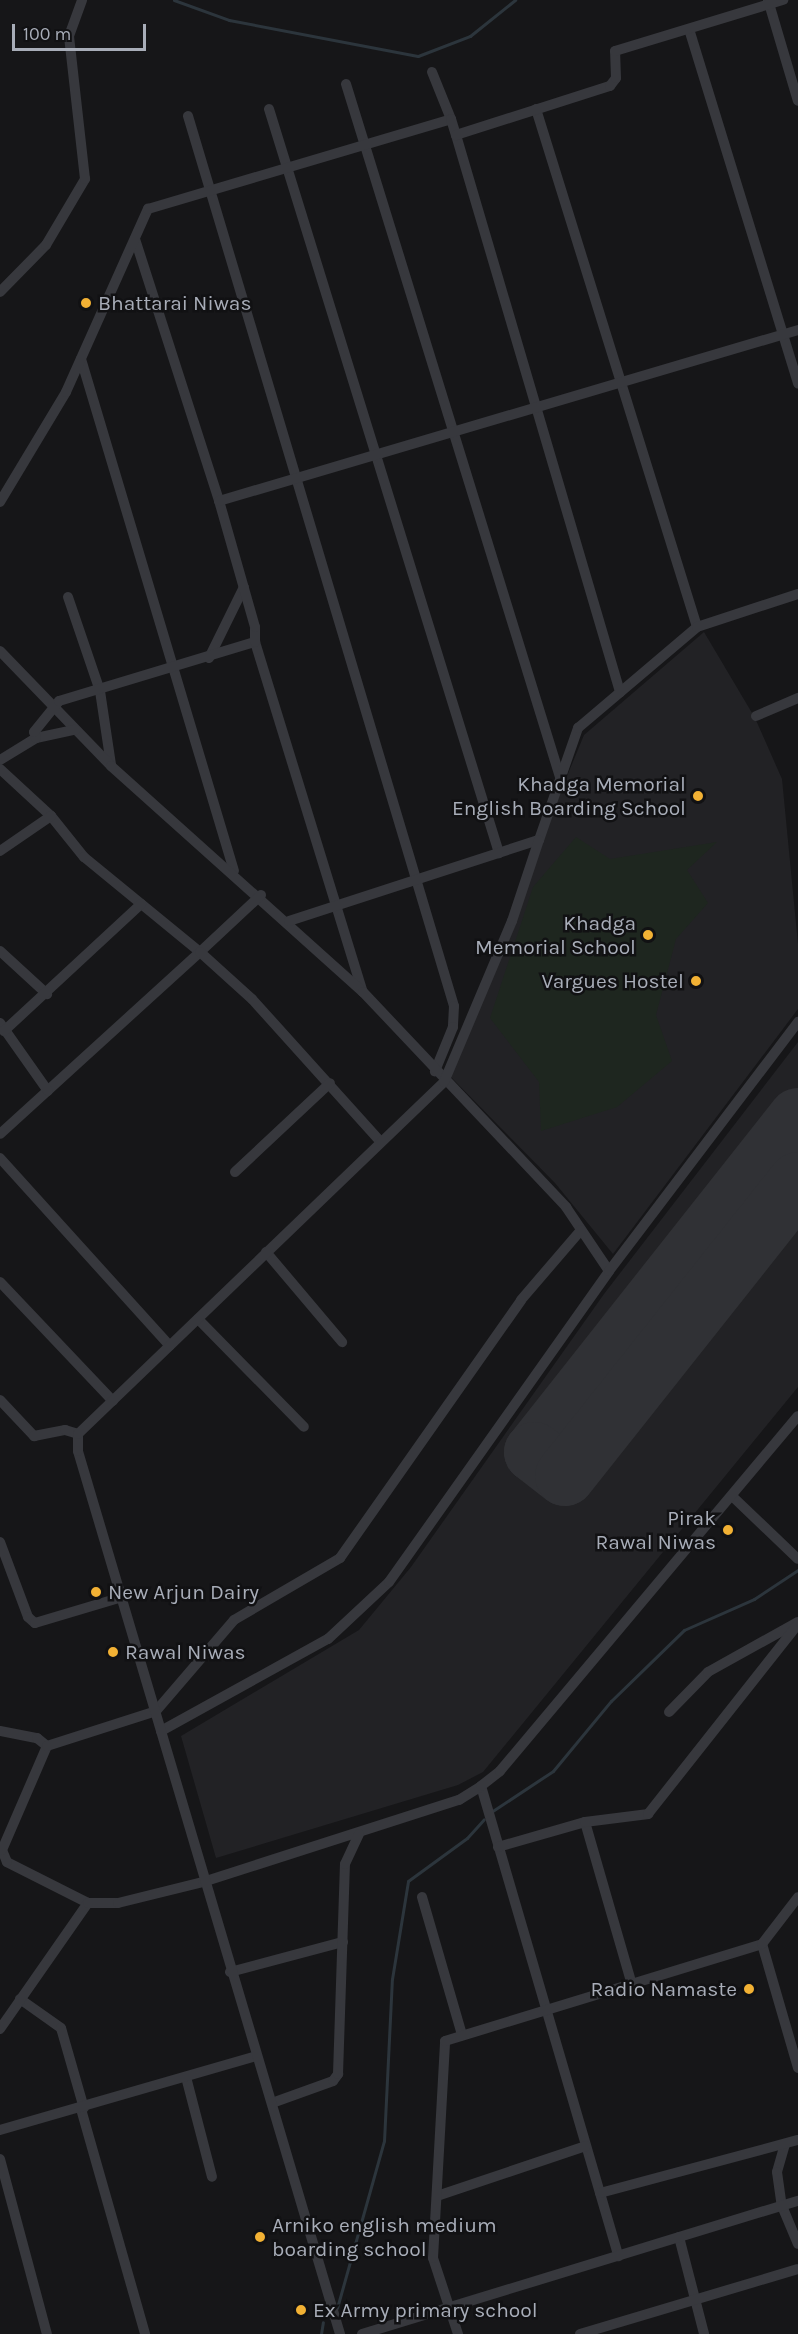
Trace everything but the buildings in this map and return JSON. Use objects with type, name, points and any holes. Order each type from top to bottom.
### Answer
[{"type":"street","points":[[0,292],[46,245],[85,179],[69,36],[82,0]]},
{"type":"street","points":[[456,135],[610,86],[616,78],[615,51],[769,2],[783,0]]},
{"type":"street","points":[[769,2],[798,100]]},
{"type":"street","points":[[689,29],[798,384]]},
{"type":"street","points":[[432,72],[451,119],[538,404],[620,692]]},
{"type":"street","points":[[346,84],[368,144],[560,777]]},
{"type":"street","points":[[268,109],[291,167],[376,457],[499,853]]},
{"type":"street","points":[[536,110],[619,384],[697,627]]},
{"type":"street","points":[[188,116],[208,191],[301,480],[421,881],[455,1016],[435,1071]]},
{"type":"street","points":[[0,502],[81,359],[148,209],[451,119]]},
{"type":"street","points":[[135,239],[219,501],[244,586],[255,642],[340,905],[363,992]]},
{"type":"street","points":[[219,501],[301,480],[454,433],[538,404],[619,384],[798,330]]},
{"type":"street","points":[[81,359],[234,871]]},
{"type":"street","points":[[209,658],[244,586]]},
{"type":"street","points":[[340,2334],[272,2103],[203,1882],[156,1711],[78,1451],[78,1434],[379,1140],[444,1082],[516,911],[578,728],[697,627],[798,594]]},
{"type":"street","points":[[68,597],[100,691],[111,766]]},
{"type":"street","points":[[36,738],[34,732],[55,711],[59,701],[100,691],[255,642]]},
{"type":"street","points":[[0,651],[55,711],[111,766],[261,895],[363,992],[444,1082],[567,1207],[609,1271]]},
{"type":"street","points":[[756,716],[798,698]]},
{"type":"street","points":[[0,760],[36,738],[75,730]]},
{"type":"street","points":[[0,769],[51,816],[84,857],[200,952],[330,1083],[379,1140]]},
{"type":"street","points":[[0,851],[51,816]]},
{"type":"street","points":[[289,921],[421,881],[539,840]]},
{"type":"street","points":[[0,1134],[261,895]]},
{"type":"street","points":[[48,1091],[2,1027],[47,994],[141,904]]},
{"type":"street","points":[[0,951],[47,994]]},
{"type":"street","points":[[160,1731],[328,1639],[365,1608],[418,1545],[609,1271],[798,1022]]},
{"type":"street","points":[[235,1172],[330,1083]]},
{"type":"street","points":[[0,1158],[170,1346]]},
{"type":"street","points":[[581,1230],[521,1300],[340,1558],[234,1620],[156,1711],[47,1746],[2,1850],[7,1862],[88,1903],[118,1903],[203,1882],[459,1800],[500,1771],[798,1416]]},
{"type":"street","points":[[266,1252],[342,1342]]},
{"type":"street","points":[[0,1281],[113,1401]]},
{"type":"street","points":[[198,1319],[304,1427]]},
{"type":"street","points":[[0,1400],[34,1436],[64,1430],[78,1434]]},
{"type":"street","points":[[732,1496],[798,1559]]},
{"type":"street","points":[[0,1542],[28,1617],[35,1623],[122,1597]]},
{"type":"street","points":[[498,1847],[585,1822],[648,1814],[798,1623]]},
{"type":"street","points":[[669,1712],[708,1672],[798,1623]]},
{"type":"street","points":[[0,1731],[37,1738],[47,1746]]},
{"type":"street","points":[[481,1786],[618,2256]]},
{"type":"street","points":[[585,1822],[632,1985]]},
{"type":"street","points":[[272,2103],[333,2082],[338,2074],[345,1864],[358,1834]]},
{"type":"street","points":[[422,1897],[462,2035]]},
{"type":"street","points":[[458,2334],[433,2258],[445,2040],[546,2012],[762,1944],[798,1897]]},
{"type":"street","points":[[0,2029],[88,1903]]},
{"type":"street","points":[[230,1972],[343,1942]]},
{"type":"street","points":[[762,1944],[795,2049],[798,2068]]},
{"type":"street","points":[[20,1999],[61,2028],[145,2334]]},
{"type":"street","points":[[0,2130],[83,2109],[257,2056]]},
{"type":"street","points":[[186,2077],[212,2177]]},
{"type":"street","points":[[600,2193],[798,2139]]},
{"type":"street","points":[[785,2144],[777,2172],[782,2206],[798,2244]]},
{"type":"street","points":[[437,2196],[586,2146]]},
{"type":"street","points":[[0,2159],[47,2334]]},
{"type":"street","points":[[362,2334],[798,2201]]},
{"type":"street","points":[[679,2237],[705,2334]]},
{"type":"street","points":[[580,2334],[694,2298],[798,2269]]},
{"type":"shaded area","name":"Khadga Memorial School","points":[[704,632],[755,718],[782,779],[798,944],[798,1009],[613,1254],[555,1183],[445,1071],[584,735]]},
{"type":"shaded area","points":[[576,837],[610,859],[717,842],[687,870],[708,903],[676,939],[656,1015],[672,1061],[617,1107],[541,1131],[539,1082],[490,1018],[533,887]]},
{"type":"shaded area","points":[[798,1042],[798,1387],[483,1772],[458,1785],[216,1858],[181,1736],[359,1630],[411,1567],[604,1294]]},
{"type":"waterway","points":[[174,0],[229,20],[418,56],[470,36],[515,0]]},
{"type":"waterway","points":[[491,1812],[553,1771],[611,1701],[684,1630],[754,1599],[798,1570]]},
{"type":"waterway","points":[[337,2308],[384,2141],[392,1979],[408,1881],[467,1838],[484,1819]]},
{"type":"waterway","points":[[321,2334],[323,2322]]},
{"type":"runway","points":[[798,1118],[534,1452],[565,1476],[798,1182]]},
{"type":"place","name":"Bhattarai Niwas","points":[[86,303]]},
{"type":"place","name":"Khadga Memorial English Boarding School","points":[[698,796]]},
{"type":"place","name":"Khadga Memorial School","points":[[648,935]]},
{"type":"place","name":"Vargues Hostel","points":[[696,981]]},
{"type":"place","name":"Pirak Rawal Niwas","points":[[728,1530]]},
{"type":"place","name":"New Arjun Dairy","points":[[96,1592]]},
{"type":"place","name":"Rawal Niwas","points":[[113,1652]]},
{"type":"place","name":"Radio Namaste","points":[[749,1989]]},
{"type":"place","name":"Arniko english medium boarding school","points":[[260,2237]]},
{"type":"place","name":"Ex Army primary school","points":[[301,2310]]}]
